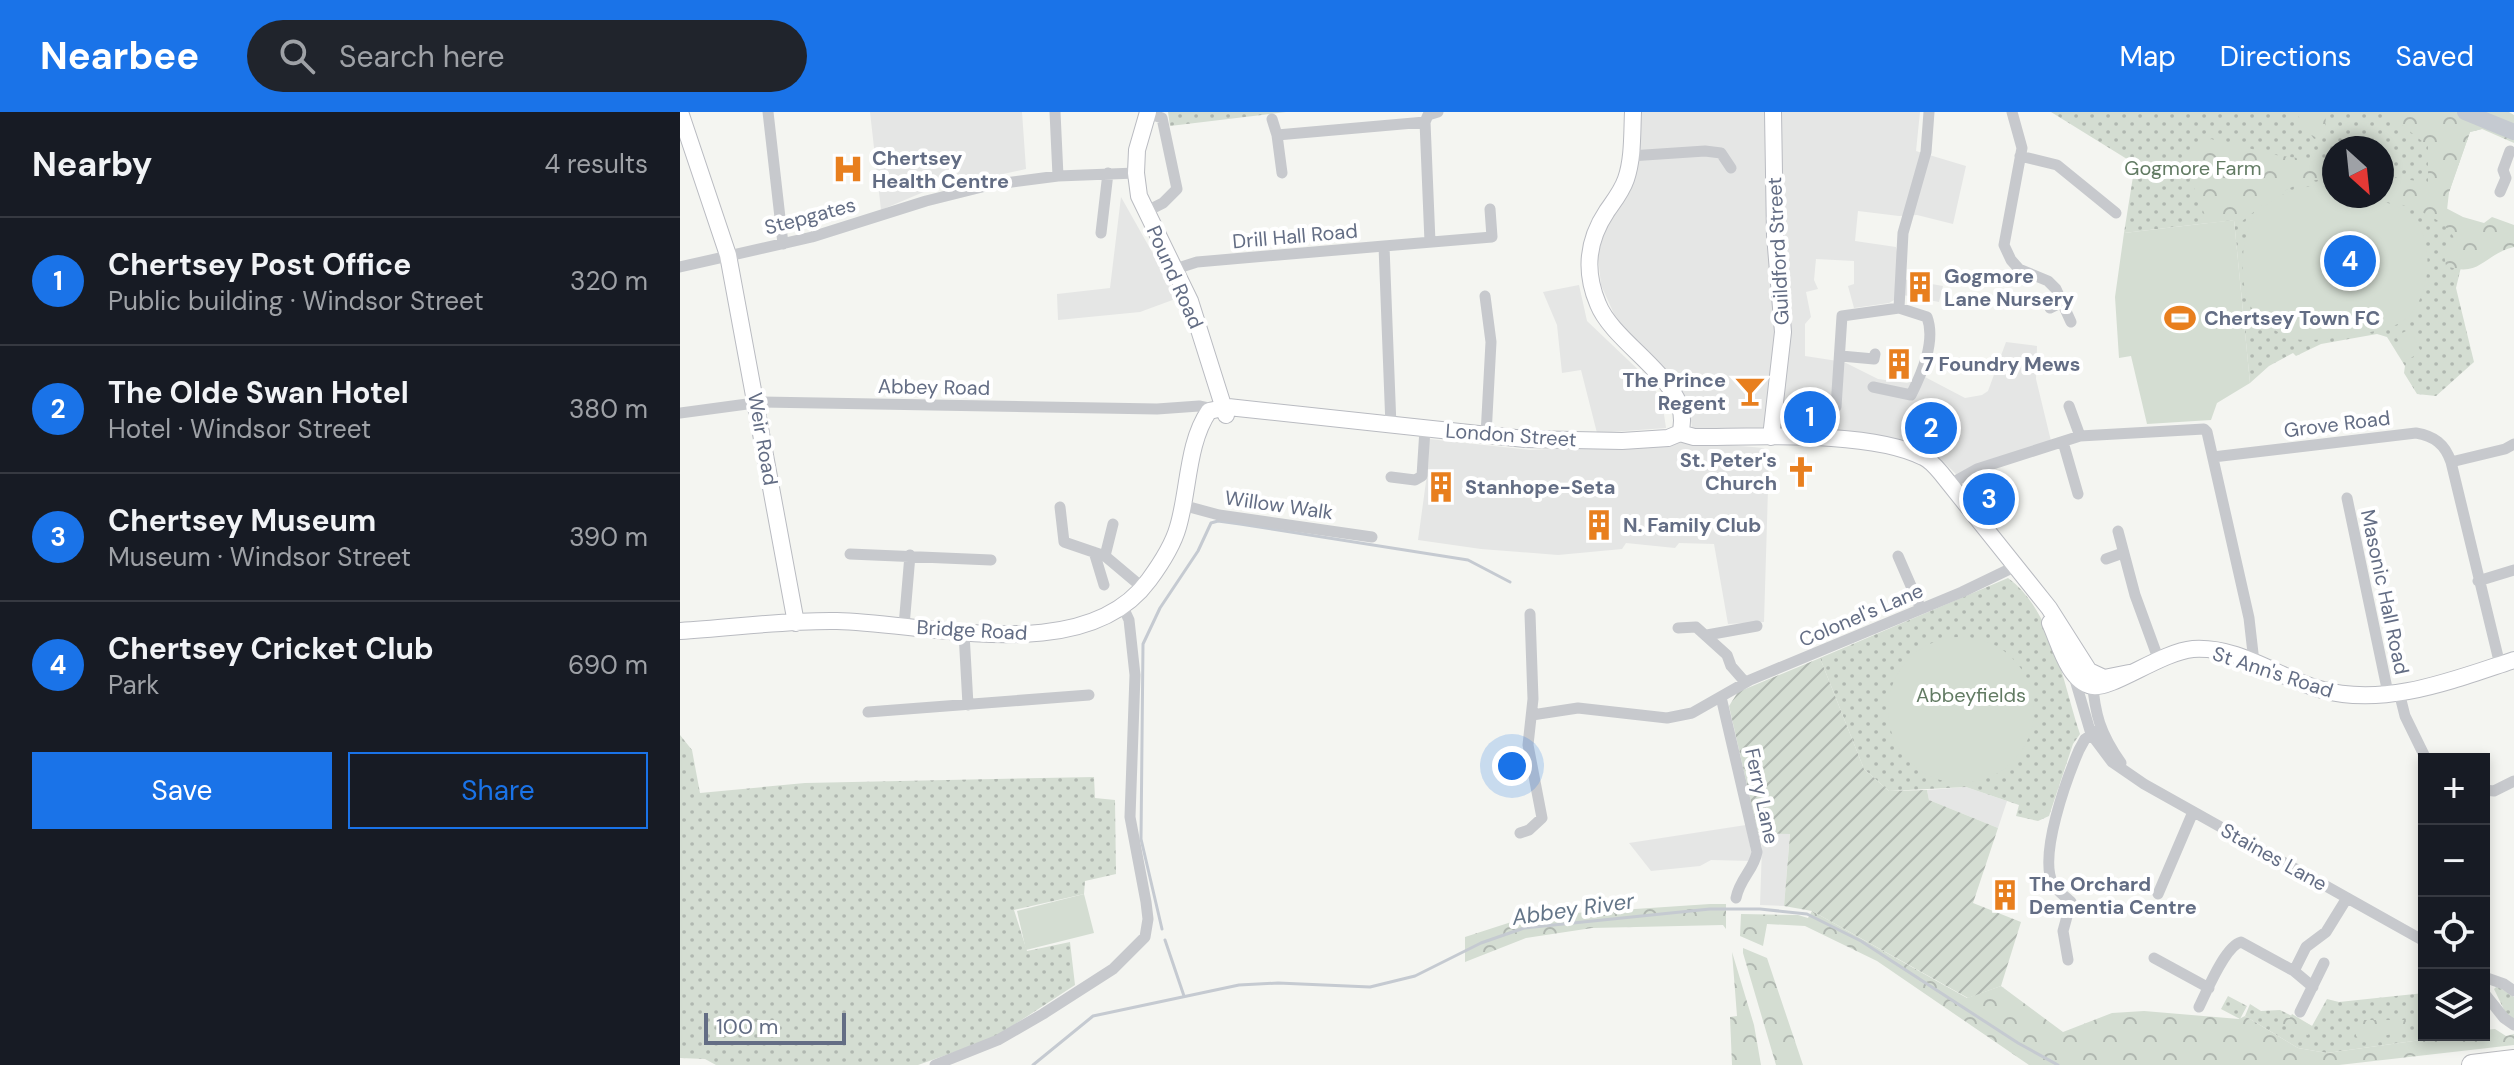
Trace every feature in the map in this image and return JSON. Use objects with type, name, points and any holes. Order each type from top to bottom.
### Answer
[{"type":"highway","points":[[2472,1065],[2514,1060]]},
{"type":"main road","name":"Weir Road","points":[[680,112],[728,255],[796,623]]},
{"type":"main road","points":[[1136,173],[1137,150],[1148,112]]},
{"type":"main road","points":[[1633,112],[1630,156],[1622,188],[1590,244],[1589,270],[1598,304],[1609,324],[1666,383],[1674,399],[1680,433]]},
{"type":"main road","name":"Guildford Street","points":[[1771,437],[1783,332],[1775,235],[1773,112]]},
{"type":"main road","name":"Pound Road","points":[[1136,173],[1145,212],[1196,317],[1214,382],[1217,414]]},
{"type":"main road","name":"London Street","points":[[1217,414],[1250,411],[1525,439],[1622,441],[1668,438],[1680,433],[1694,437],[1838,439],[1894,446],[1926,458],[1950,484]]},
{"type":"main road","name":"Bridge Road","points":[[680,631],[839,621],[992,635],[1056,631],[1126,613],[1176,533],[1191,458],[1197,443],[1217,414]]},
{"type":"main road","name":"Staines Lane","points":[[1950,484],[2070,638],[2085,677]]},
{"type":"main road","name":"St Ann's Road","points":[[2085,677],[2104,678],[2129,673],[2158,658],[2181,651],[2210,650],[2254,662],[2316,688],[2342,694],[2394,693],[2448,681],[2507,662]]},
{"type":"street","points":[[768,112],[783,244]]},
{"type":"street","points":[[1055,112],[1058,176]]},
{"type":"street","points":[[1145,212],[1169,198],[1177,189],[1162,118],[1148,112]]},
{"type":"street","points":[[1430,242],[1425,122],[1428,115],[1438,112]]},
{"type":"street","points":[[1899,308],[1903,233],[1926,152],[1929,112]]},
{"type":"street","points":[[2012,112],[2022,148],[2004,245],[2019,269],[2048,281],[2056,289],[2071,322]]},
{"type":"street","points":[[1272,119],[1282,173]]},
{"type":"street","points":[[1277,135],[1425,122]]},
{"type":"street","points":[[1630,156],[1705,151],[1721,153],[1731,168]]},
{"type":"street","points":[[2500,192],[2510,180],[2503,170],[2510,151]]},
{"type":"street","points":[[2020,156],[2057,165],[2103,193],[2116,213]]},
{"type":"street","points":[[1101,233],[1108,173]]},
{"type":"street","name":"Stepgates","points":[[680,267],[783,244],[990,185],[1058,176],[1136,173]]},
{"type":"street","points":[[1384,246],[1492,237],[1490,209]]},
{"type":"street","name":"Drill Hall Road","points":[[1175,269],[1197,262],[1384,246],[1391,426]]},
{"type":"street","points":[[1485,296],[1491,342],[1486,435]]},
{"type":"street","points":[[2050,308],[2062,302]]},
{"type":"street","points":[[1836,407],[1842,316],[1899,308],[1927,317],[1930,331],[1924,364],[1911,395],[1873,387]]},
{"type":"street","points":[[1841,356],[1874,359],[1875,354]]},
{"type":"street","name":"Abbey Road","points":[[680,413],[756,403],[1189,409],[1217,414]]},
{"type":"street","points":[[2069,406],[2080,436]]},
{"type":"street","points":[[1391,477],[1415,480],[1422,476],[1425,429]]},
{"type":"street","points":[[1950,484],[1977,469],[2080,436],[2204,429],[2249,618],[2254,662]]},
{"type":"street","name":"Grove Road","points":[[2213,457],[2416,433],[2429,435],[2443,445],[2451,462]]},
{"type":"street","points":[[2063,442],[2078,494]]},
{"type":"street","points":[[2507,662],[2478,581],[2451,462],[2514,444]]},
{"type":"street","name":"Masonic Hall Road","points":[[2347,498],[2394,693],[2423,753]]},
{"type":"street","name":"Willow Walk","points":[[1182,505],[1219,515],[1372,537]]},
{"type":"street","points":[[1060,507],[1064,542],[1100,554],[1143,588]]},
{"type":"street","points":[[1104,585],[1100,554],[1113,524]]},
{"type":"street","points":[[2118,531],[2135,595],[2158,658]]},
{"type":"street","points":[[2106,559],[2123,553]]},
{"type":"street","points":[[850,554],[991,560]]},
{"type":"street","points":[[904,626],[910,555]]},
{"type":"street","points":[[1898,556],[1921,609]]},
{"type":"street","name":"Colonel's Lane","points":[[1532,715],[1578,708],[1674,719],[1692,713],[1745,682],[2016,566]]},
{"type":"street","points":[[2478,581],[2514,570]]},
{"type":"street","points":[[935,1065],[998,1040],[1043,1014],[1113,969],[1145,937],[1148,919],[1146,902],[1130,817],[1135,675],[1126,613]]},
{"type":"street","points":[[1520,832],[1529,830],[1542,818],[1528,745],[1532,715],[1529,614]]},
{"type":"street","points":[[1707,635],[1757,626]]},
{"type":"street","points":[[1678,628],[1696,627],[1707,635],[1745,682]]},
{"type":"street","name":"Ferry Lane","points":[[1727,630],[1729,660],[1725,695],[1757,852],[1755,863],[1743,877],[1736,898]]},
{"type":"street","points":[[964,633],[968,705]]},
{"type":"street","name":"Staines Lane","points":[[2085,677],[2096,732]]},
{"type":"street","name":"Staines Lane","points":[[2085,677],[2096,732],[2126,770],[2144,784],[2418,938]]},
{"type":"street","points":[[868,712],[1089,696]]},
{"type":"street","points":[[2068,960],[2063,931],[2071,902],[2057,889],[2051,877],[2053,827],[2072,766],[2085,739],[2096,732]]},
{"type":"street","points":[[2490,791],[2514,781]]},
{"type":"street","points":[[2158,894],[2193,812]]},
{"type":"street","points":[[2294,971],[2306,947],[2326,932],[2347,898]]},
{"type":"street","points":[[2199,1007],[2227,953],[2234,944],[2241,942],[2294,971],[2313,987]]},
{"type":"street","points":[[2154,958],[2209,988]]},
{"type":"street","points":[[2300,1012],[2324,963]]},
{"type":"street","points":[[2490,979],[2514,991]]},
{"type":"street","points":[[2490,1000],[2514,1025]]},
{"type":"shaded area","points":[[870,112],[1022,112],[1026,169],[948,186],[940,182],[929,184],[926,191],[881,210]]},
{"type":"shaded area","points":[[1638,112],[1920,112],[1916,151],[1966,166],[1953,224],[1917,215],[1858,211],[1855,241],[1896,247],[1903,279],[1943,286],[1939,302],[1903,295],[1889,303],[1854,308],[1848,286],[1854,284],[1854,261],[1816,259],[1814,280],[1818,289],[1806,292],[1811,317],[1805,324],[1805,356],[1844,362],[1878,379],[1907,383],[1925,377],[1965,398],[1988,391],[2006,342],[2037,346],[2036,379],[2051,441],[1957,475],[1925,444],[1692,427],[1688,403],[1678,387],[1619,325],[1601,285],[1598,256],[1603,236],[1633,182]]},
{"type":"shaded area","points":[[1121,197],[1178,298],[1140,312],[1058,320],[1057,294],[1110,288]]},
{"type":"shaded area","points":[[1579,285],[1587,321],[1648,379],[1662,401],[1666,428],[1597,433],[1581,370],[1562,373],[1557,325],[1543,292]]},
{"type":"shaded area","points":[[1429,439],[1530,450],[1695,442],[1764,448],[1769,456],[1764,622],[1728,624],[1714,544],[1679,543],[1675,548],[1626,543],[1622,549],[1558,555],[1418,540]]},
{"type":"shaded area","points":[[1966,787],[2007,801],[1998,828],[1929,800],[1927,790]]},
{"type":"shaded area","points":[[1746,825],[1753,861],[1711,860],[1700,866],[1651,871],[1629,843]]},
{"type":"shaded area","points":[[1758,833],[1790,833],[1784,906],[1760,905],[1762,847]]},
{"type":"green space","points":[[1168,112],[1286,112],[1170,126]]},
{"type":"green space","name":"Gogmore Farm","points":[[2051,112],[2490,112],[2482,129],[2470,132],[2449,192],[2447,210],[2469,234],[2456,288],[2474,362],[2436,396],[2417,394],[2404,373],[2405,366],[2387,337],[2377,334],[2321,344],[2296,356],[2293,353],[2269,366],[2250,383],[2234,220],[2124,233],[2135,164]]},
{"type":"green space","points":[[2292,112],[2326,112],[2325,134],[2314,139],[2296,113]]},
{"type":"green space","points":[[2386,112],[2509,112],[2514,115],[2514,143],[2482,129],[2470,132],[2444,207],[2484,223],[2492,217],[2514,225],[2514,247],[2467,269],[2446,266],[2444,254],[2457,246],[2445,226],[2422,212],[2394,203],[2394,177],[2428,183],[2428,146]]},
{"type":"green space","name":"Gogmore Farm","points":[[2211,139],[2276,155],[2322,161],[2322,180],[2283,191],[2240,223],[2233,220],[2208,223],[2183,160]]},
{"type":"green space","points":[[2322,186],[2322,208],[2394,208],[2394,205],[2410,214],[2419,225],[2427,254],[2424,287],[2411,314],[2400,323],[2353,335],[2297,339],[2266,324],[2254,311],[2244,285],[2246,235],[2262,210],[2276,198],[2300,188]]},
{"type":"green space","name":"Chertsey Town FC","points":[[2234,220],[2250,383],[2217,403],[2211,420],[2147,424],[2131,356],[2119,358],[2115,297],[2124,233]]},
{"type":"green space","points":[[2410,329],[2421,352],[2407,360],[2396,336]]},
{"type":"green space","name":"Abbeyfields","points":[[2008,578],[2036,609],[2046,629],[2080,734],[2073,744],[2049,816],[2038,821],[2016,816],[2019,805],[1966,787],[1889,791],[1864,769],[1820,658]]},
{"type":"green space","points":[[1961,637],[1989,642],[2013,658],[2029,682],[2034,710],[2029,738],[2013,762],[1989,778],[1961,783],[1933,778],[1909,762],[1893,738],[1888,710],[1893,682],[1909,658],[1933,642]]},
{"type":"green space","points":[[1820,658],[1864,769],[1889,791],[1927,790],[1929,800],[1998,828],[1973,903],[2021,922],[2001,986],[1968,998],[1812,911],[1784,906],[1790,834],[1758,833],[1729,706],[1738,692]]},
{"type":"green space","points":[[680,735],[692,750],[700,793],[805,783],[1094,777],[1095,798],[1115,800],[1116,874],[1085,881],[1084,894],[1014,910],[1027,951],[1070,942],[1075,985],[994,1038],[918,1065],[716,1065],[705,1059],[680,1058]]},
{"type":"green space","points":[[1084,894],[1094,933],[1026,950],[1017,911]]},
{"type":"green space","points":[[1726,904],[1726,929],[1723,925],[1592,928],[1526,938],[1465,962],[1465,937],[1530,916]]},
{"type":"green space","points":[[1812,911],[1967,998],[2001,986],[2063,1032],[2112,1013],[2144,1011],[2239,1019],[2245,1016],[2298,1048],[2327,1053],[2418,1040],[2490,1041],[2490,1029],[2495,1029],[2506,1036],[2514,1034],[2514,1045],[2339,1065],[2029,1065],[1877,961],[1805,926],[1767,924],[1763,946],[1740,936],[1741,914],[1808,918]]},
{"type":"green space","points":[[1743,948],[1767,958],[1803,1065],[1776,1065]]},
{"type":"green space","points":[[1732,952],[1754,1025],[1761,1065],[1732,1065],[1730,1017],[1737,1016]]},
{"type":"green space","points":[[2497,986],[2514,997],[2514,1021],[2508,1018],[2494,989]]},
{"type":"green space","points":[[2418,994],[2418,1040],[2327,1053],[2298,1048],[2245,1016],[2250,1004],[2261,1011],[2280,1010],[2312,1026],[2327,999],[2339,1002]]},
{"type":"green space","points":[[2228,996],[2247,1006],[2240,1019],[2221,1009]]},
{"type":"green space","points":[[2292,1014],[2312,1026],[2308,1035],[2281,1024],[2283,1018],[2290,1018]]},
{"type":"green space","points":[[2364,1020],[2404,1020],[2411,1024],[2406,1030],[2362,1042],[2356,1036],[2356,1026]]},
{"type":"waterway","points":[[2465,112],[2514,132]]},
{"type":"waterway","points":[[1162,929],[1141,839],[1143,644],[1160,608],[1198,551],[1211,523],[1240,524],[1468,560],[1510,582]]},
{"type":"waterway","name":"Abbey River","points":[[1033,1065],[1093,1016],[1239,985],[1278,983],[1370,987],[1415,976],[1481,943],[1524,928],[1710,909],[1760,909],[1807,914],[1861,941],[2018,1043],[2058,1065]]},
{"type":"waterway","points":[[1165,940],[1184,996]]},
{"type":"place","name":"Chertsey Health Centre","points":[[848,169]]},
{"type":"place","name":"Chertsey Cricket Club","points":[[2350,261]]},
{"type":"place","name":"Gogmore Lane Nursery","points":[[1920,287]]},
{"type":"place","name":"Chertsey Town FC","points":[[2180,318]]},
{"type":"place","name":"7 Foundry Mews","points":[[1899,364]]},
{"type":"place","name":"The Prince Regent","points":[[1750,391]]},
{"type":"place","name":"Chertsey Post Office","points":[[1810,417]]},
{"type":"place","name":"The Olde Swan Hotel","points":[[1931,428]]},
{"type":"place","name":"St. Peter's Church","points":[[1801,472]]},
{"type":"place","name":"Stanhope-Seta","points":[[1441,487]]},
{"type":"place","name":"Chertsey Museum","points":[[1989,499]]},
{"type":"place","name":"N. Family Club","points":[[1599,525]]},
{"type":"place","name":"The Orchard Dementia Centre","points":[[2005,895]]}]
